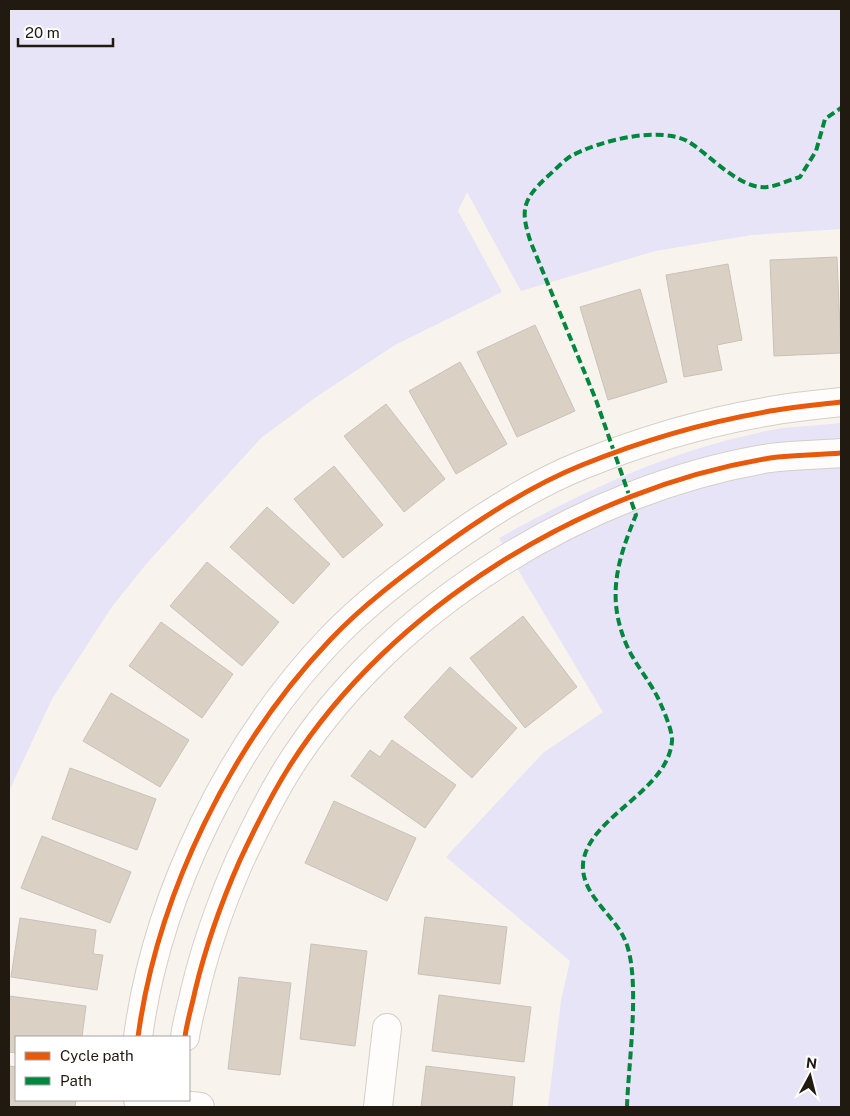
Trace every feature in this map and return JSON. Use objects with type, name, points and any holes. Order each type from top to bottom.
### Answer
[{"type":"street","points":[[138,1036],[157,947],[168,910],[214,802],[250,741],[273,708],[329,640],[375,597],[464,531],[531,489],[580,465],[704,424],[766,412],[841,402]]},
{"type":"street","points":[[185,1036],[202,959],[213,926],[256,823],[289,766],[310,736],[363,672],[406,632],[490,569],[554,530],[599,508],[716,470],[771,458],[841,453]]},
{"type":"street","points":[[378,1107],[387,1028]]},
{"type":"street","points":[[147,1101],[182,1105]]},
{"type":"shaded area","points":[[9,9],[841,9],[841,229],[752,235],[655,251],[521,291],[467,192],[458,211],[502,292],[395,345],[319,395],[261,438],[147,563],[111,608],[52,699],[9,791]]},
{"type":"shaded area","points":[[841,423],[841,1107],[548,1107],[561,1001],[570,961],[446,857],[543,753],[603,712],[499,538],[596,488],[695,449],[775,429]]},
{"type":"building","points":[[837,257],[841,353],[774,356],[770,260]]},
{"type":"building","points":[[728,264],[742,340],[717,345],[722,370],[684,377],[666,275]]},
{"type":"building","points":[[640,289],[667,382],[608,400],[580,307]]},
{"type":"building","points":[[535,325],[575,411],[517,437],[477,352]]},
{"type":"building","points":[[460,362],[507,444],[456,474],[409,391]]},
{"type":"building","points":[[386,404],[445,479],[404,512],[344,436]]},
{"type":"building","points":[[334,466],[383,525],[343,558],[294,499]]},
{"type":"building","points":[[267,507],[330,564],[293,604],[230,547]]},
{"type":"building","points":[[207,562],[279,622],[242,666],[170,606]]},
{"type":"building","points":[[523,616],[577,687],[525,728],[470,658]]},
{"type":"building","points":[[161,622],[233,674],[202,718],[129,666]]},
{"type":"building","points":[[450,667],[517,728],[472,778],[404,717]]},
{"type":"building","points":[[111,693],[189,740],[160,787],[83,741]]},
{"type":"building","points":[[392,740],[456,785],[425,828],[351,776],[370,750],[380,757]]},
{"type":"building","points":[[70,768],[156,799],[137,850],[52,819]]},
{"type":"building","points":[[334,801],[416,838],[387,901],[305,863]]},
{"type":"building","points":[[42,836],[131,872],[110,923],[21,888]]},
{"type":"building","points":[[425,917],[507,927],[500,984],[418,974]]},
{"type":"building","points":[[20,918],[96,930],[93,954],[103,955],[97,990],[11,977]]},
{"type":"building","points":[[311,944],[367,951],[355,1046],[300,1039]]},
{"type":"building","points":[[239,977],[291,983],[280,1075],[228,1069]]},
{"type":"building","points":[[439,995],[531,1007],[524,1062],[432,1051]]},
{"type":"building","points":[[9,996],[86,1006],[82,1036],[15,1036],[15,1053],[9,1052]]},
{"type":"building","points":[[9,1066],[15,1067],[15,1101],[76,1101],[75,1107],[9,1107]]},
{"type":"building","points":[[426,1066],[515,1077],[512,1107],[421,1107]]},
{"type":"marked path","points":[[627,1107],[633,1020],[632,973],[629,954],[619,929],[598,903],[587,885],[583,864],[588,847],[598,832],[657,775],[667,759],[672,737],[658,698],[627,646],[617,612],[616,580],[619,564],[636,515],[596,400],[531,243],[525,222],[526,206],[528,199],[539,184],[571,156],[613,140],[646,135],[677,137],[689,142],[736,178],[746,183],[767,187],[779,184],[800,177],[816,151],[825,119],[841,108]]},
{"type":"cycle path","points":[[138,1036],[148,983],[162,930],[181,876],[204,824],[231,774],[261,726],[294,681],[330,640],[356,615],[411,569],[474,524],[509,502],[563,473],[627,448],[695,427],[774,410],[841,402]]},
{"type":"cycle path","points":[[185,1036],[199,974],[226,892],[263,813],[289,767],[331,709],[380,656],[436,607],[498,564],[563,527],[631,497],[700,473],[770,458],[841,453]]}]
